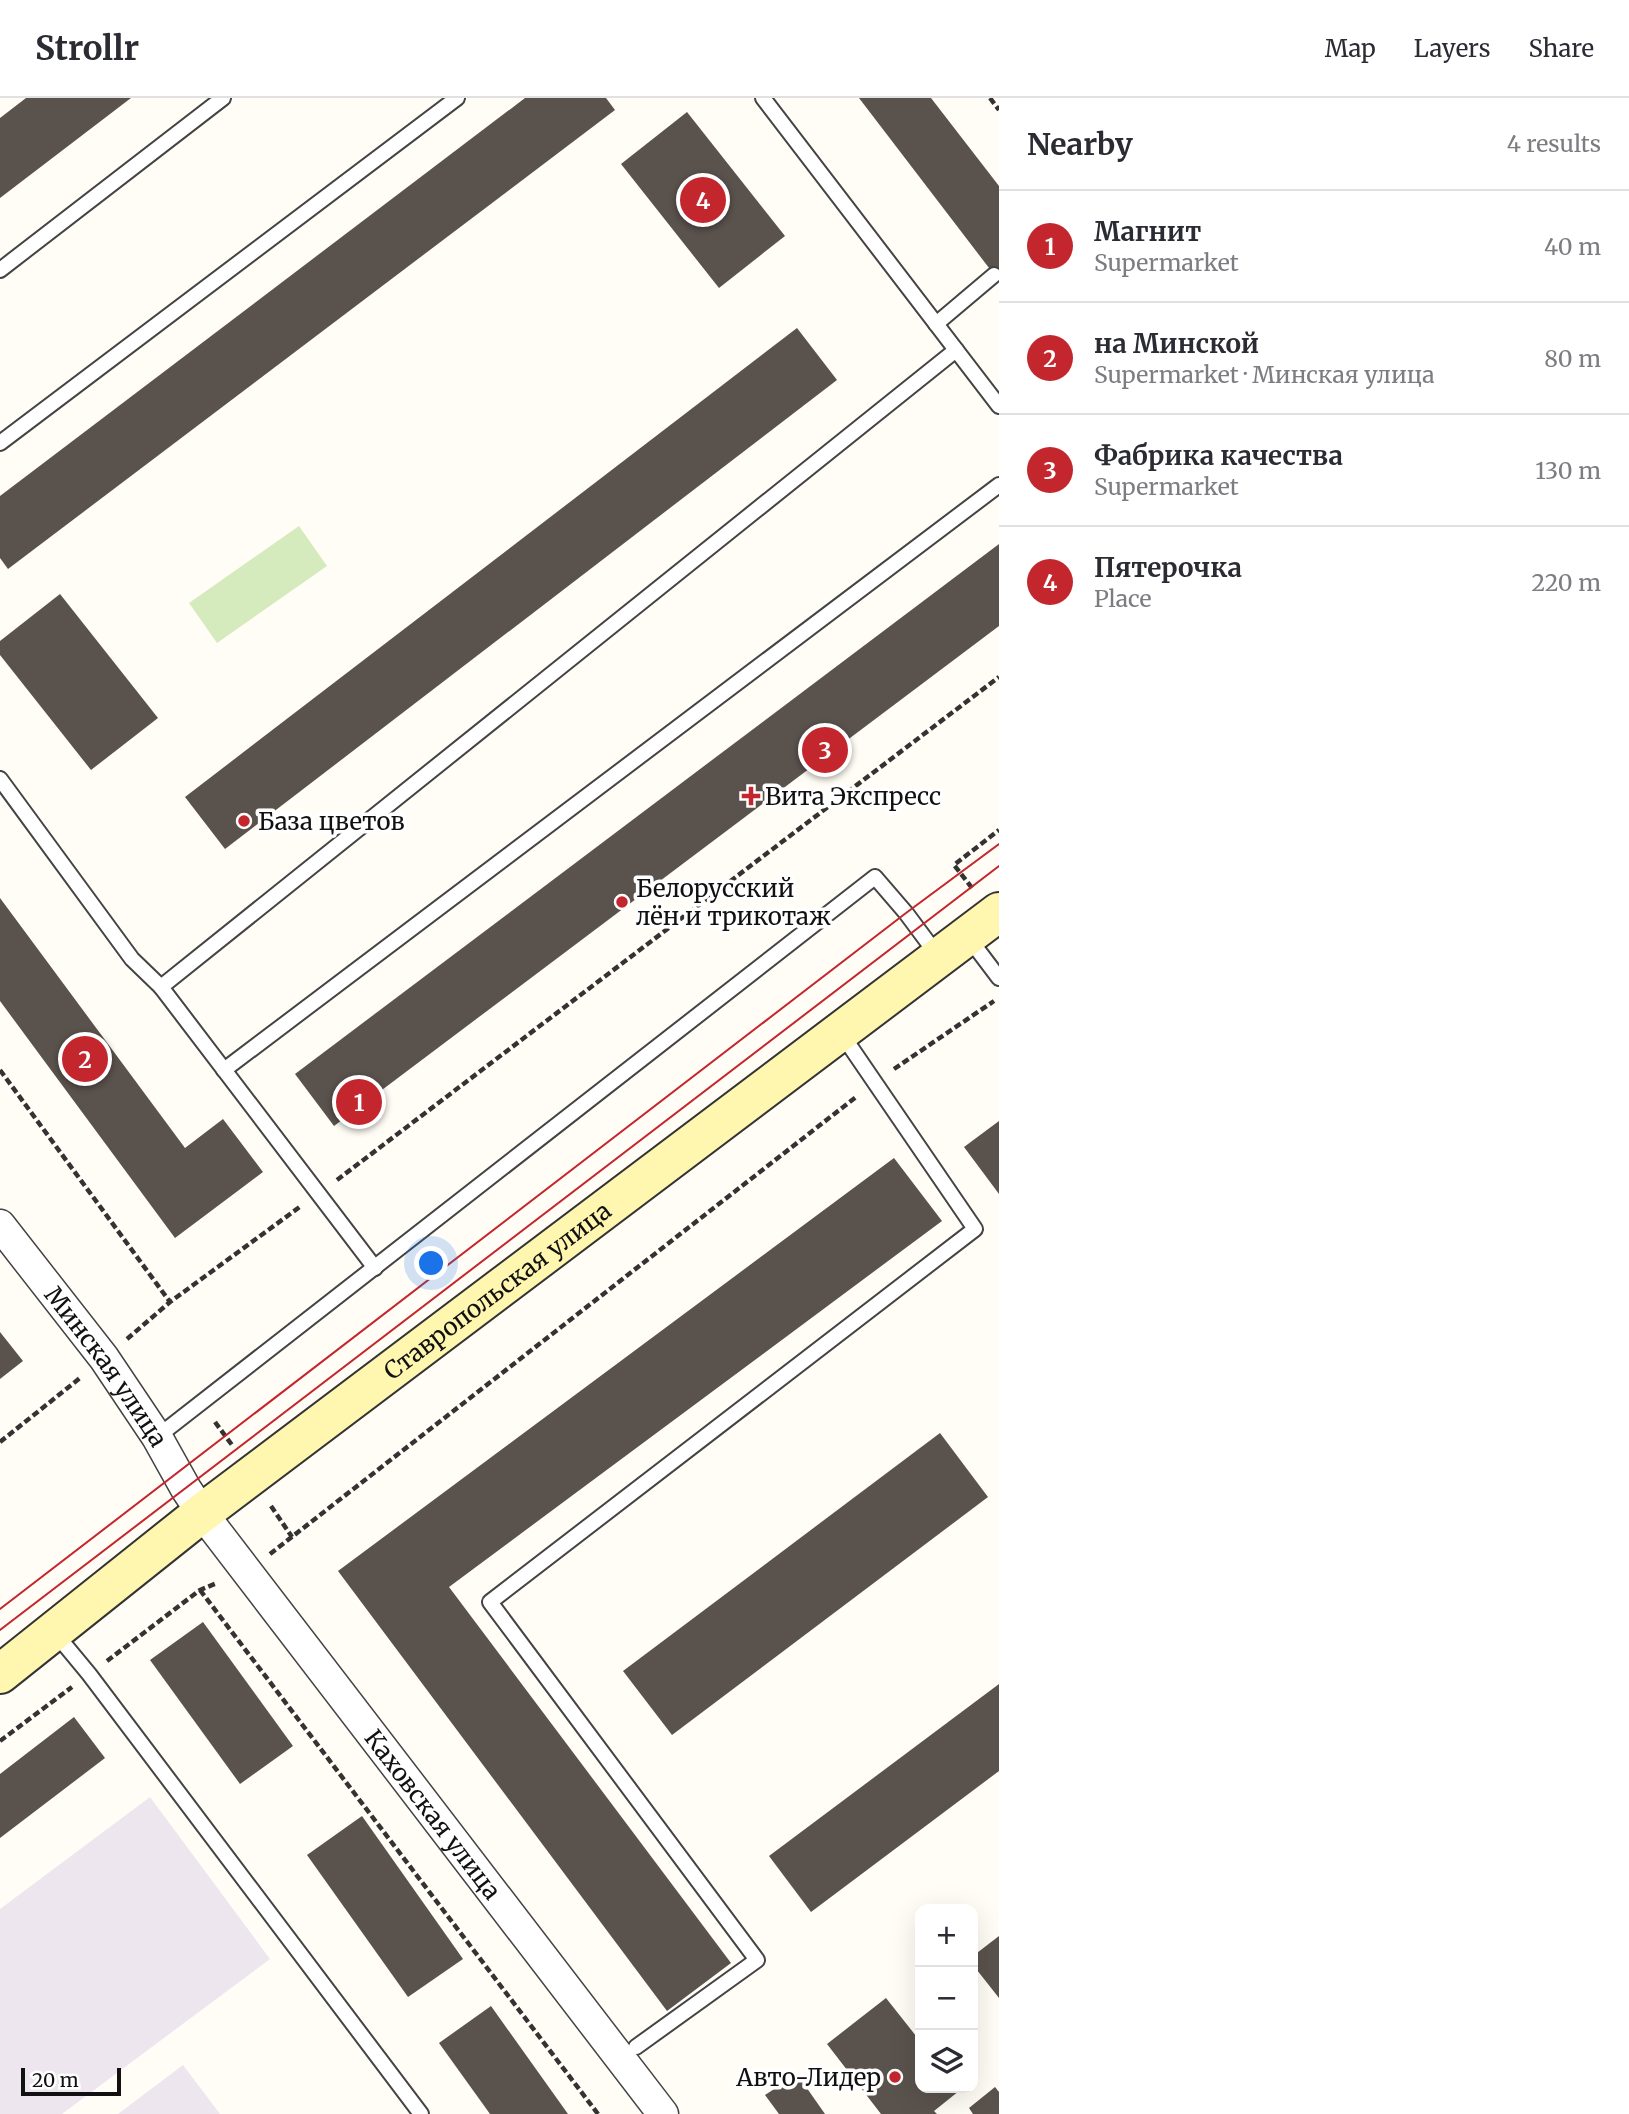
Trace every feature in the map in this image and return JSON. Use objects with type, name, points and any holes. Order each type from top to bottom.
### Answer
[{"type":"street","name":"Ставропольская улица","points":[[0,1674],[202,1513],[975,930]]},
{"type":"street","name":"Минская улица","points":[[1,1228],[104,1358],[158,1437],[202,1513]]},
{"type":"street","name":"Каховская улица","points":[[202,1513],[663,2114]]},
{"type":"lane","points":[[0,270],[223,98]]},
{"type":"lane","points":[[0,443],[457,98]]},
{"type":"lane","points":[[764,98],[999,406]]},
{"type":"lane","points":[[936,324],[995,275]]},
{"type":"lane","points":[[161,987],[956,350]]},
{"type":"lane","points":[[224,1070],[999,485]]},
{"type":"lane","points":[[0,779],[132,959],[161,987],[374,1268]]},
{"type":"lane","points":[[158,1437],[876,877],[906,913],[975,930],[999,978]]},
{"type":"lane","points":[[636,2047],[757,1960],[490,1602],[975,1229],[840,1032]]},
{"type":"lane","points":[[54,1631],[421,2114]]},
{"type":"path","points":[[990,98],[999,110]]},
{"type":"path","points":[[0,1442],[170,1302],[318,1195],[999,677]]},
{"type":"path","points":[[975,930],[954,865],[999,830]]},
{"type":"path","points":[[0,1741],[200,1590],[246,1571],[875,1082],[999,997]]},
{"type":"path","points":[[0,1070],[170,1302]]},
{"type":"path","points":[[200,1590],[598,2114]]},
{"type":"shaded area","points":[[150,1797],[270,1959],[62,2114],[0,2114],[0,1909]]},
{"type":"shaded area","points":[[183,2065],[220,2114],[118,2114]]},
{"type":"green space","points":[[299,526],[327,566],[217,643],[189,603]]},
{"type":"building","points":[[26,98],[131,98],[0,198],[0,118]]},
{"type":"building","points":[[525,98],[606,98],[615,110],[8,569],[0,558],[0,496]]},
{"type":"building","points":[[859,98],[931,98],[999,186],[999,281]]},
{"type":"building","points":[[687,112],[785,236],[719,288],[621,164]]},
{"type":"building","points":[[797,328],[837,380],[225,849],[185,797]]},
{"type":"building","points":[[999,544],[999,626],[334,1126],[295,1074]]},
{"type":"building","points":[[60,594],[158,718],[91,770],[0,655],[0,641]]},
{"type":"building","points":[[0,898],[185,1148],[223,1119],[263,1172],[175,1238],[0,1001]]},
{"type":"building","points":[[999,1121],[999,1194],[964,1147]]},
{"type":"building","points":[[894,1158],[942,1221],[449,1587],[731,1963],[667,2011],[338,1571]]},
{"type":"building","points":[[0,1332],[23,1361],[0,1379]]},
{"type":"building","points":[[940,1433],[988,1497],[672,1735],[623,1671]]},
{"type":"building","points":[[203,1622],[293,1746],[240,1784],[150,1660]]},
{"type":"building","points":[[999,1684],[999,1771],[811,1912],[769,1856]]},
{"type":"building","points":[[74,1717],[105,1758],[0,1838],[0,1774]]},
{"type":"building","points":[[362,1816],[463,1959],[408,1997],[307,1855]]},
{"type":"building","points":[[999,1936],[999,1998],[978,1971],[978,1952]]},
{"type":"building","points":[[886,1998],[915,2035],[915,2093],[956,2093],[934,2111],[937,2114],[881,2114],[827,2044]]},
{"type":"building","points":[[491,2006],[568,2114],[490,2114],[439,2043]]},
{"type":"building","points":[[797,2074],[825,2114],[779,2114],[765,2095]]},
{"type":"building","points":[[995,2087],[999,2092],[999,2114],[973,2114],[969,2108]]},
{"type":"tram line","points":[[0,1609],[999,844]]},
{"type":"tram line","points":[[0,1630],[999,866]]},
{"type":"place","name":"Пятерочка","points":[[703,200]]},
{"type":"place","name":"Фабрика качества","points":[[825,750]]},
{"type":"place","name":"Вита Экспресс","points":[[751,796]]},
{"type":"place","name":"База цветов","points":[[244,821]]},
{"type":"place","name":"Белорусский лён и трикотаж","points":[[622,902]]},
{"type":"place","name":"на Минской","points":[[85,1059]]},
{"type":"place","name":"Магнит","points":[[359,1102]]},
{"type":"place","name":"Авто-Лидер","points":[[895,2077]]}]
